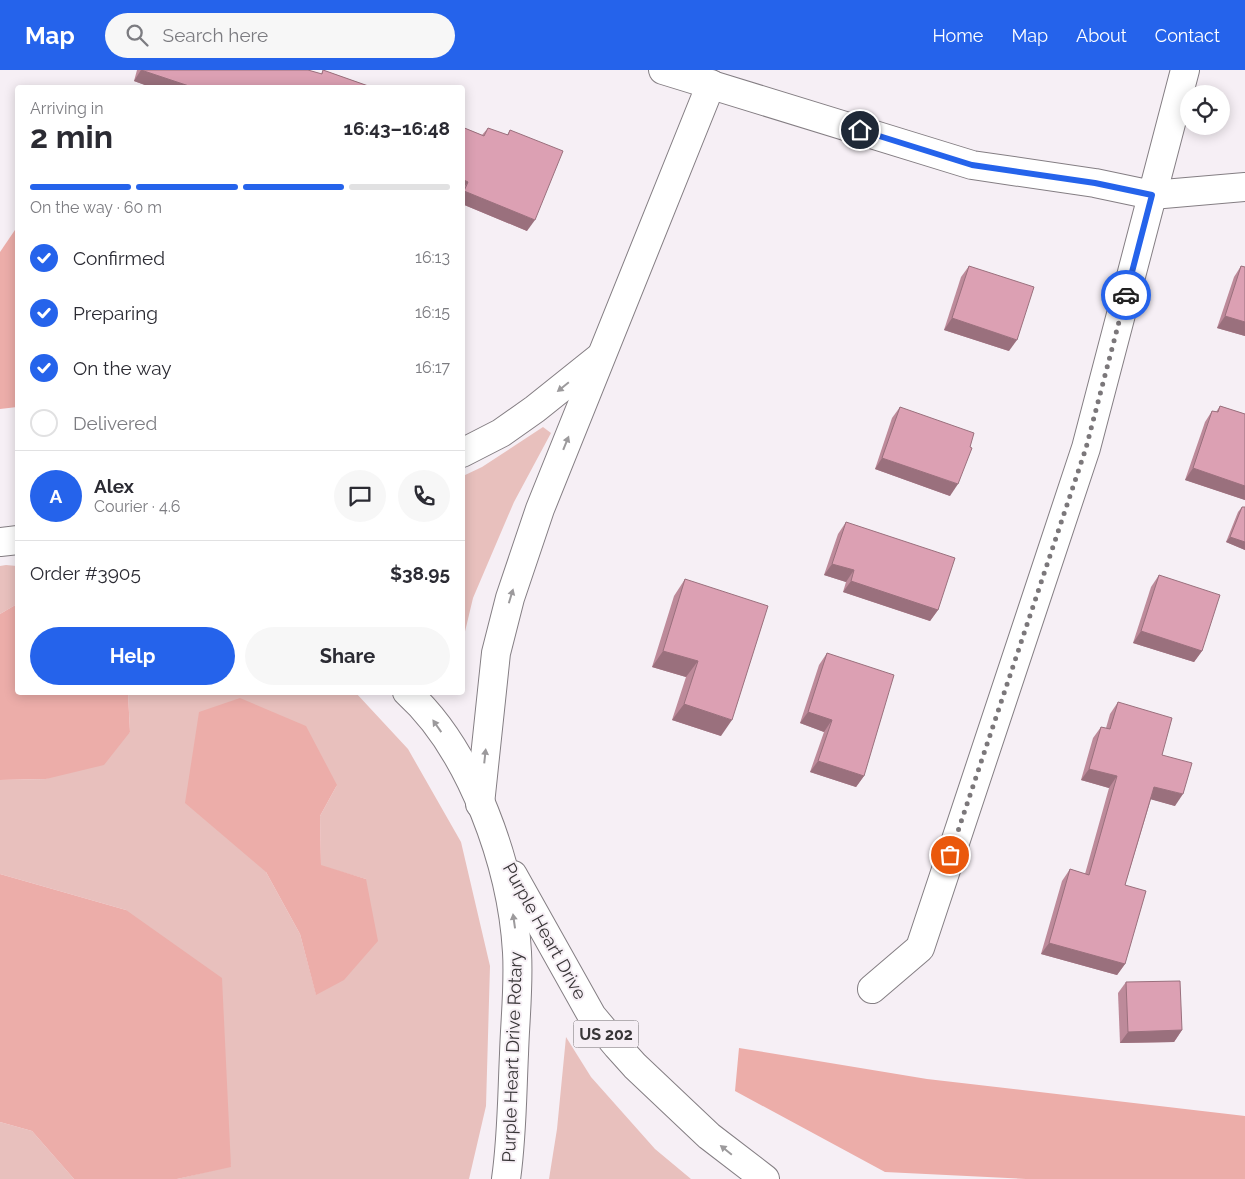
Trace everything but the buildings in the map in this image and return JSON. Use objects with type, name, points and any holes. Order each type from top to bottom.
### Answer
[{"type":"street","points":[[663,70],[972,165],[1095,183],[1152,195],[1245,187]]},
{"type":"street","points":[[872,989],[920,948],[1086,448],[1185,70]]},
{"type":"street","points":[[480,804],[495,665],[504,616],[537,517],[711,84]]},
{"type":"street","points":[[465,451],[501,433],[535,409],[602,356]]},
{"type":"street","points":[[0,542],[15,540]]},
{"type":"street","name":"Purple Heart Drive Rotary","points":[[410,695],[424,709],[444,736],[460,763],[480,804],[498,848],[513,915],[517,972],[513,1094],[506,1179]]},
{"type":"street","name":"Purple Heart Drive","points":[[498,848],[592,1016],[635,1066],[709,1136],[765,1179]]},
{"type":"shaded area","points":[[15,230],[15,407],[0,409],[0,252]]},
{"type":"shaded area","points":[[543,427],[551,433],[514,502],[473,598],[465,632],[465,475],[482,467]]},
{"type":"shaded area","points":[[0,566],[15,566],[15,605],[0,614]]},
{"type":"shaded area","points":[[15,605],[15,695],[128,695],[130,732],[104,765],[46,779],[0,780],[0,614]]},
{"type":"shaded area","points":[[128,695],[358,695],[408,749],[461,842],[490,966],[486,1106],[469,1179],[177,1179],[231,1166],[126,910],[0,874],[0,780],[46,779],[130,732]],"holes":[[[337,785],[320,816],[321,866],[366,879],[316,994],[300,934],[266,872]]]},
{"type":"shaded area","points":[[240,698],[306,726],[337,785],[320,816],[321,865],[366,879],[378,941],[344,980],[316,995],[300,934],[266,872],[185,803],[199,712]]},
{"type":"shaded area","points":[[0,874],[126,910],[222,978],[231,1167],[177,1179],[74,1179],[32,1131],[0,1122]]},
{"type":"shaded area","points":[[566,1037],[591,1077],[655,1149],[691,1179],[549,1179],[557,1129]]},
{"type":"shaded area","points":[[739,1048],[927,1079],[1245,1116],[1245,1179],[1026,1179],[885,1172],[735,1091]]},
{"type":"shaded area","points":[[0,1122],[32,1131],[74,1179],[0,1179]]},
{"type":"way so far","points":[[950,855],[1086,448],[1126,295]]},
{"type":"route","points":[[860,130],[972,165],[1095,183],[1152,195],[1126,295]]}]
